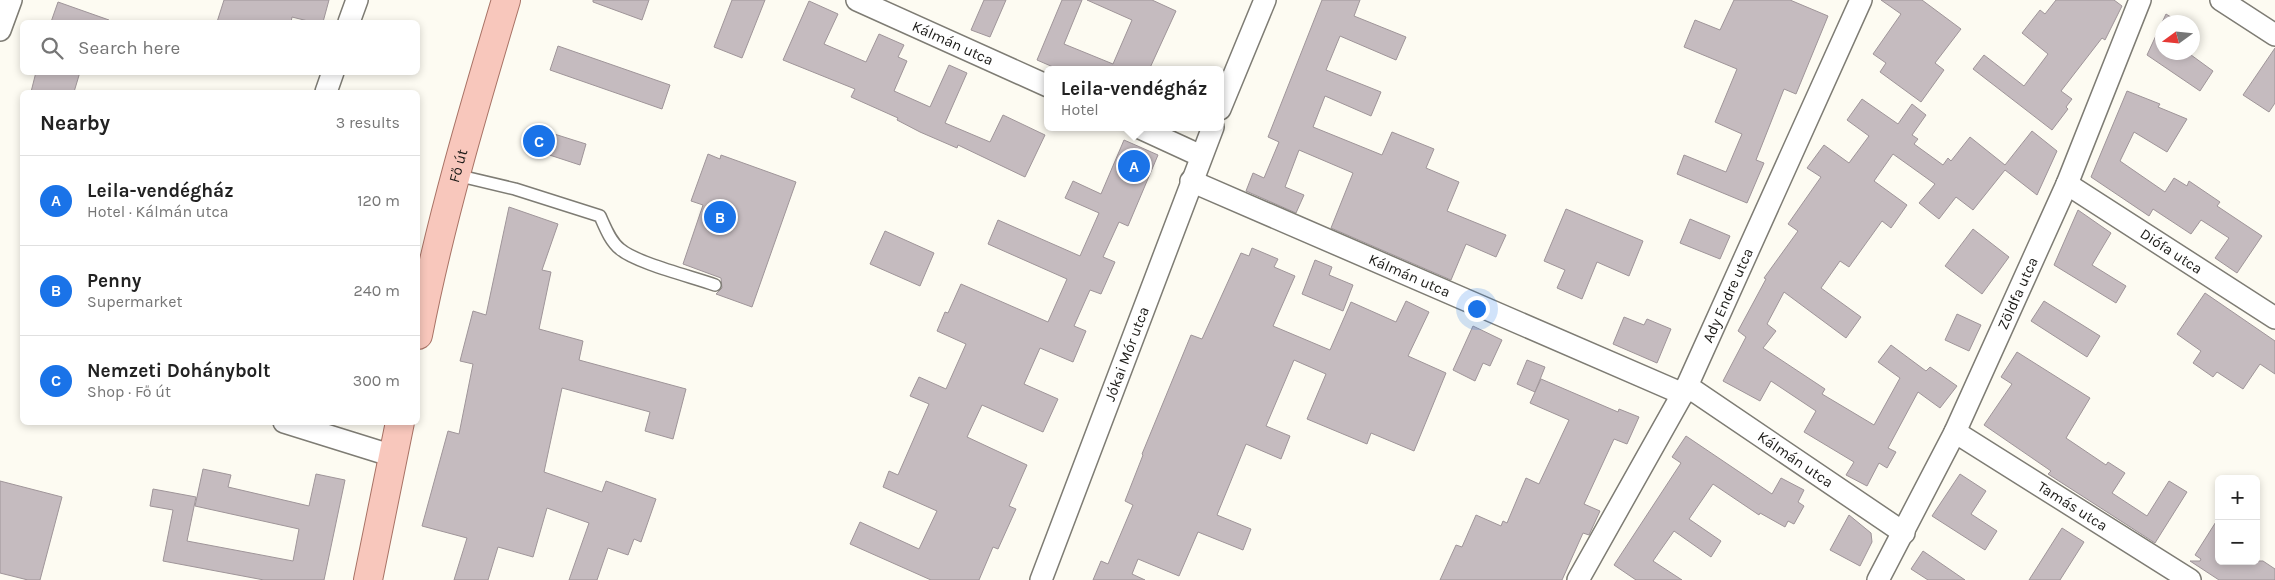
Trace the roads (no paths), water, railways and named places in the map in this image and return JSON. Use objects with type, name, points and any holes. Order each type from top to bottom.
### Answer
[{"type":"main road","name":"Fő út","points":[[420,325],[430,274],[456,175],[506,0]]},
{"type":"main road","points":[[368,580],[399,425]]},
{"type":"street","points":[[0,30],[11,0]]},
{"type":"street","points":[[350,20],[357,0]]},
{"type":"street","name":"Kálmán utca","points":[[857,0],[1044,84]]},
{"type":"street","points":[[1224,99],[1265,0]]},
{"type":"street","name":"Ady Endre utca","points":[[1578,580],[1685,390],[1861,0]]},
{"type":"street","name":"Zöldfa utca","points":[[1878,580],[1955,432],[2067,184],[2140,0]]},
{"type":"street","points":[[2221,0],[2275,35]]},
{"type":"street","points":[[327,90],[332,75]]},
{"type":"street","points":[[1147,131],[1201,156]]},
{"type":"street","name":"Jókai Mór utca","points":[[1041,580],[1211,131]]},
{"type":"street","name":"Kálmán utca","points":[[1191,181],[1685,390],[1904,532]]},
{"type":"street","name":"Diófa utca","points":[[2067,184],[2275,318]]},
{"type":"street","points":[[294,425],[393,456]]},
{"type":"street","name":"Tamás utca","points":[[1955,432],[2190,580]]},
{"type":"lane","points":[[456,175],[515,189],[600,216],[606,229],[620,249],[638,259],[715,285]]},
{"type":"place","name":"Nemzeti Dohánybolt","points":[[539,141]]},
{"type":"place","name":"Leila-vendégház","points":[[1134,166]]},
{"type":"place","name":"Penny","points":[[720,217]]}]
